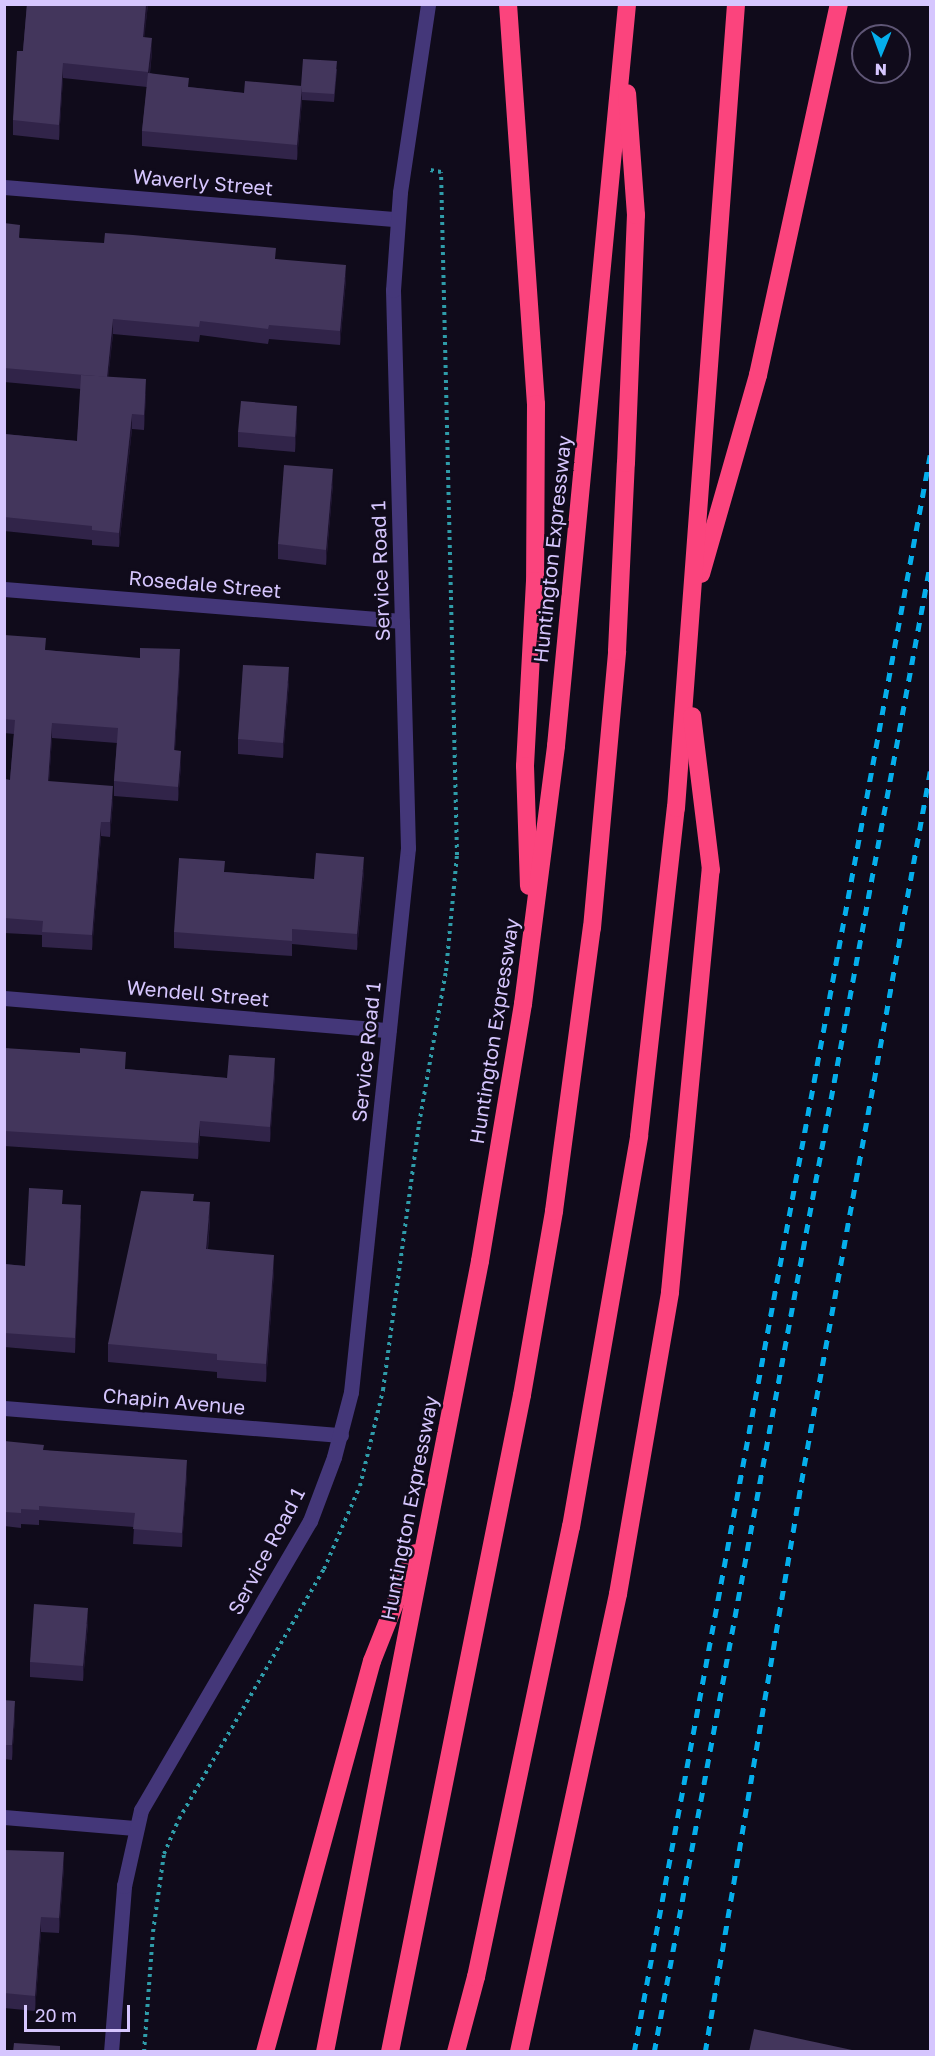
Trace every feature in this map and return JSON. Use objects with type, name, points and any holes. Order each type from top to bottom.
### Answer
[{"type":"highway","points":[[508,4],[536,404],[535,581],[525,766],[531,940]]},
{"type":"highway","name":"Huntington Expressway","points":[[325,2052],[432,1513],[492,1195],[531,940],[567,640],[627,4]]},
{"type":"highway","points":[[456,2052],[476,1977],[549,1634],[607,1333],[656,1005],[687,676],[736,4]]},
{"type":"highway","points":[[691,610],[758,375],[839,4]]},
{"type":"highway","points":[[390,2052],[414,1917],[503,1498],[536,1314],[567,1120],[601,848],[617,651],[636,215],[624,38]]},
{"type":"highway","points":[[519,2052],[618,1594],[676,1248],[711,870],[687,676]]},
{"type":"highway","points":[[265,2052],[372,1661],[432,1513]]},
{"type":"street","name":"Service Road 1","points":[[111,2052],[124,1886],[135,1828],[159,1773],[300,1541],[319,1500],[341,1435],[355,1368],[408,848],[393,317],[397,219],[428,4]]},
{"type":"street","name":"Waverly Street","points":[[4,187],[397,219]]},
{"type":"street","name":"Rosedale Street","points":[[4,589],[402,621]]},
{"type":"street","name":"Wendell Street","points":[[4,999],[389,1030]]},
{"type":"street","name":"Chapin Avenue","points":[[4,1408],[341,1435]]},
{"type":"street","points":[[4,1818],[135,1828]]},
{"type":"building","points":[[27,4],[146,4],[143,37],[152,38],[148,72],[63,63],[59,125],[13,120],[17,51],[23,51]]},
{"type":"building","points":[[303,59],[337,61],[334,94],[302,92]]},
{"type":"building","points":[[148,73],[189,78],[188,87],[244,93],[245,81],[302,86],[297,145],[142,131]]},
{"type":"building","points":[[4,223],[20,225],[19,238],[104,243],[105,233],[133,235],[276,248],[275,259],[346,265],[340,331],[269,325],[268,329],[200,321],[199,327],[113,319],[107,377],[4,368]]},
{"type":"building","points":[[81,375],[146,379],[144,415],[132,414],[119,533],[92,530],[92,526],[4,517],[4,434],[77,441]]},
{"type":"building","points":[[241,401],[297,406],[295,437],[238,432]]},
{"type":"building","points":[[284,465],[333,469],[326,550],[278,544]]},
{"type":"building","points":[[4,635],[46,638],[45,650],[140,658],[140,648],[180,649],[174,750],[181,751],[178,787],[114,781],[118,728],[52,723],[48,781],[113,786],[110,822],[101,822],[92,935],[42,932],[43,921],[4,918],[4,779],[10,780],[15,720],[4,719]]},
{"type":"building","points":[[243,665],[289,667],[283,743],[238,739]]},
{"type":"building","points":[[316,853],[364,857],[357,934],[292,929],[292,941],[174,932],[179,858],[225,861],[224,872],[314,879]]},
{"type":"building","points":[[4,1048],[80,1053],[80,1048],[126,1052],[125,1069],[227,1078],[229,1055],[275,1058],[270,1127],[200,1121],[198,1143],[4,1131]]},
{"type":"building","points":[[29,1188],[63,1190],[62,1204],[81,1205],[75,1338],[4,1333],[4,1264],[25,1266]]},
{"type":"building","points":[[141,1191],[194,1194],[193,1201],[210,1202],[206,1249],[274,1255],[266,1364],[217,1360],[217,1354],[108,1344]]},
{"type":"building","points":[[4,1441],[44,1445],[43,1450],[187,1460],[182,1533],[133,1529],[135,1513],[39,1506],[39,1510],[21,1509],[21,1513],[4,1512]]},
{"type":"building","points":[[34,1604],[88,1608],[83,1666],[30,1662]]},
{"type":"building","points":[[4,1700],[15,1701],[12,1745],[4,1745]]},
{"type":"building","points":[[4,1850],[64,1852],[59,1918],[41,1917],[35,1996],[4,1993]]},
{"type":"building","points":[[754,2029],[852,2050],[852,2052],[749,2052]]},
{"type":"building","points":[[14,2043],[60,2046],[60,2052],[13,2052]]},
{"type":"railway","points":[[634,2052],[930,455]]},
{"type":"railway","points":[[654,2052],[930,564]]},
{"type":"railway","points":[[705,2052],[804,1466],[930,771]]}]
